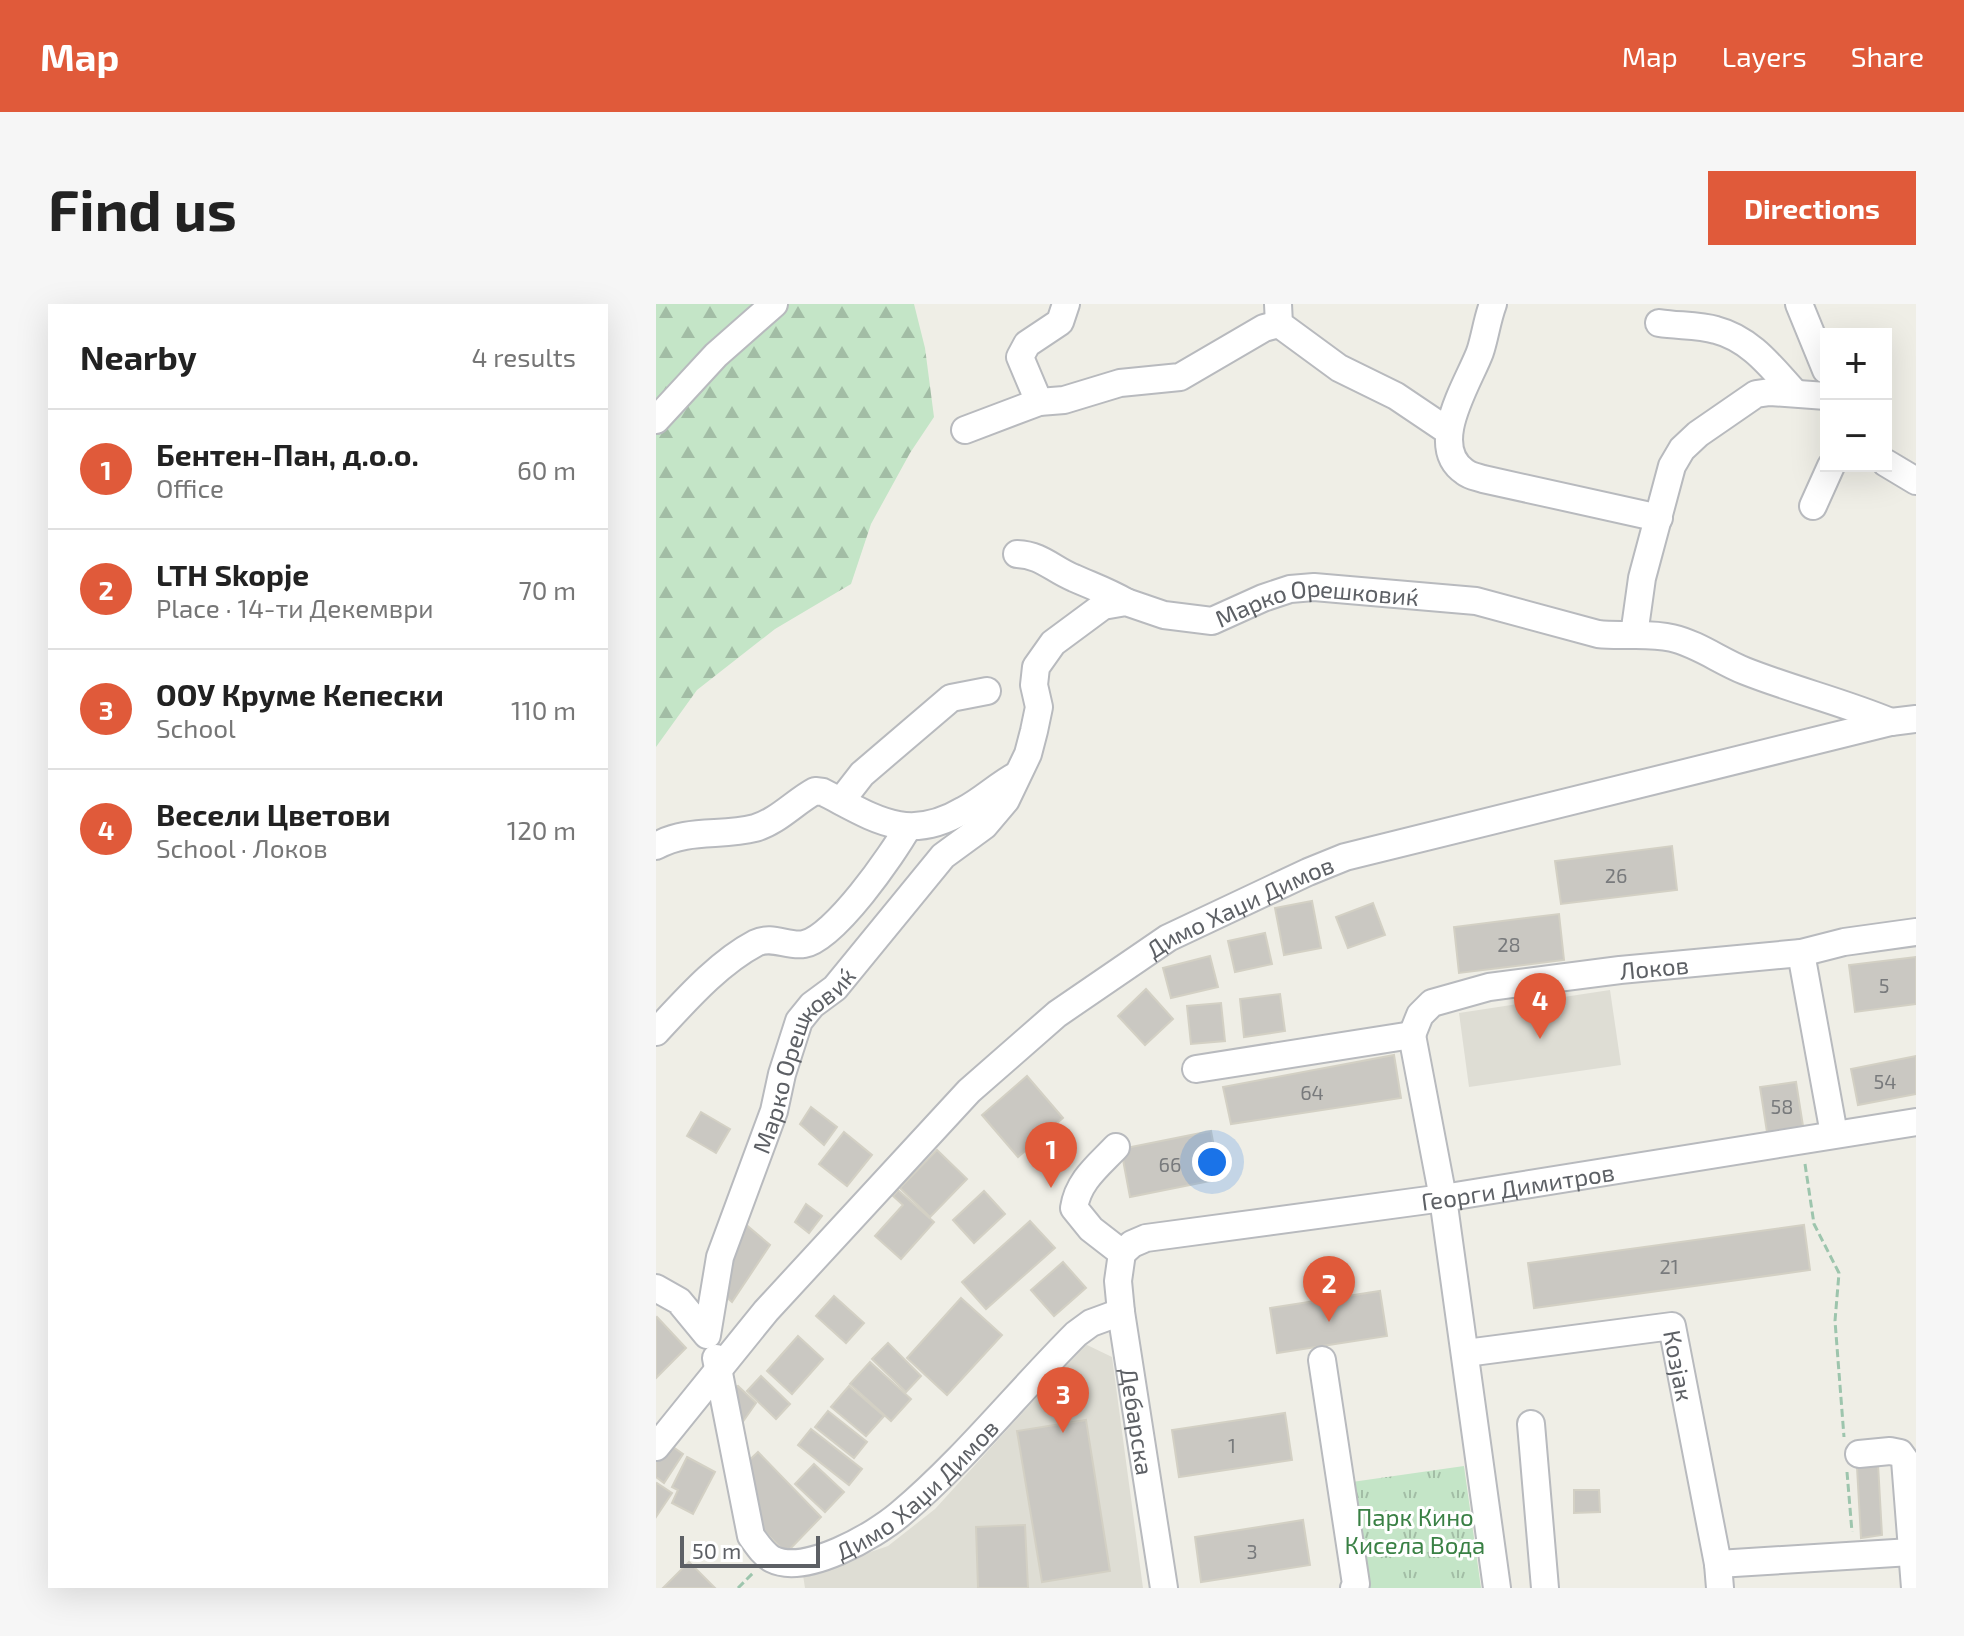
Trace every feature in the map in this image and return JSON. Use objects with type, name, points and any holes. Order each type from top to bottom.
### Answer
[{"type":"street","points":[[743,331],[752,304]]},
{"type":"street","points":[[656,420],[743,331],[774,304]]},
{"type":"street","points":[[1039,402],[1020,357],[1027,344],[1060,322],[1066,304]]},
{"type":"street","points":[[1493,304],[1480,352],[1448,431],[1453,455],[1465,472],[1483,479],[1659,518]]},
{"type":"street","points":[[1799,304],[1820,355]]},
{"type":"street","points":[[965,430],[1039,402],[1064,400],[1120,383],[1180,377],[1264,328],[1279,314],[1339,368],[1396,396],[1448,431]]},
{"type":"street","points":[[1659,323],[1714,329],[1741,339],[1795,393]]},
{"type":"street","points":[[1634,635],[1642,578],[1672,466],[1682,449],[1698,434],[1756,394],[1820,395]]},
{"type":"street","points":[[1892,467],[1916,481]]},
{"type":"street","points":[[1813,506],[1828,472]]},
{"type":"street","points":[[1017,554],[1034,555],[1073,578],[1126,602]]},
{"type":"street","name":"Марко Орешковиќ","points":[[707,1335],[720,1257],[774,1111],[799,1021],[812,1005],[835,988],[943,856],[984,826],[1006,800],[1028,754],[1039,707],[1034,685],[1036,667],[1053,643],[1103,606],[1126,602],[1164,615],[1212,621],[1290,589],[1314,587],[1476,601],[1598,634],[1674,638],[1743,670],[1903,720]]},
{"type":"street","points":[[841,801],[862,774],[951,698],[987,691]]},
{"type":"street","name":"Димо Хаџи Димов","points":[[656,1447],[766,1311],[969,1091],[1057,1014],[1168,938],[1345,857],[1903,720]]},
{"type":"street","points":[[656,846],[694,832],[742,831],[760,827],[815,791],[823,792],[871,818],[908,827],[930,824],[962,812],[1021,772]]},
{"type":"street","points":[[656,1032],[724,966],[760,941],[803,945],[837,922],[894,853],[908,827]]},
{"type":"street","name":"Локов","points":[[1412,1035],[1420,1015],[1432,1003],[1489,987],[1620,970],[1801,953],[1844,942],[1916,932]]},
{"type":"street","points":[[1801,953],[1834,1134]]},
{"type":"street","points":[[1196,1069],[1412,1035],[1443,1198],[1497,1588]]},
{"type":"street","name":"Георги Димитров","points":[[1122,1253],[1146,1238],[1443,1198],[1916,1122]]},
{"type":"street","points":[[1116,1147],[1087,1177],[1077,1192],[1074,1208],[1091,1229],[1122,1253]]},
{"type":"street","name":"Дебарска","points":[[1122,1253],[1118,1281],[1121,1312],[1164,1588]]},
{"type":"street","points":[[656,1288],[679,1301],[707,1335],[720,1368]]},
{"type":"street","name":"Димо Хаџи Димов","points":[[720,1368],[751,1536],[768,1557],[782,1563],[799,1562],[837,1552],[898,1516],[933,1484],[1076,1334],[1091,1323],[1121,1312]]},
{"type":"street","name":"Козјак","points":[[1466,1353],[1672,1326],[1719,1576],[1854,1555],[1911,1552]]},
{"type":"street","points":[[1322,1360],[1356,1584],[1354,1588]]},
{"type":"street","points":[[1531,1424],[1545,1588]]},
{"type":"street","points":[[1852,1450],[1890,1451],[1900,1453],[1905,1460],[1915,1588]]},
{"type":"path","points":[[1802,1140],[1814,1224],[1839,1273],[1835,1321],[1852,1450],[1854,1555]]},
{"type":"shaded area","points":[[1610,990],[1621,1065],[1469,1087],[1459,1013]]},
{"type":"shaded area","points":[[1085,1344],[1112,1357],[1143,1588],[805,1588],[803,1575],[888,1546],[935,1509]]},
{"type":"green space","points":[[656,304],[914,304],[925,348],[934,417],[910,453],[871,524],[851,584],[775,629],[697,690],[656,747]]},
{"type":"green space","name":"Парк Кино Кисела Вода","points":[[1464,1466],[1481,1588],[1365,1588],[1352,1482]]},
{"type":"building","points":[[1672,846],[1677,890],[1561,904],[1555,861]]},
{"type":"building","points":[[1312,901],[1321,948],[1284,955],[1275,908]]},
{"type":"building","points":[[1373,903],[1385,935],[1348,948],[1336,917]]},
{"type":"building","points":[[1559,914],[1564,960],[1459,973],[1454,927]]},
{"type":"building","points":[[1265,933],[1272,964],[1235,972],[1228,941]]},
{"type":"building","points":[[1210,956],[1218,987],[1171,998],[1163,968]]},
{"type":"building","points":[[1916,957],[1916,1004],[1855,1012],[1849,965]]},
{"type":"building","points":[[1146,989],[1173,1019],[1145,1045],[1118,1016]]},
{"type":"building","points":[[1280,994],[1285,1031],[1244,1037],[1240,999]]},
{"type":"building","points":[[1221,1003],[1225,1041],[1191,1044],[1187,1006]]},
{"type":"building","points":[[1394,1055],[1401,1098],[1231,1124],[1223,1087]]},
{"type":"building","points":[[1916,1056],[1916,1094],[1858,1105],[1851,1069]]},
{"type":"building","points":[[1027,1076],[1063,1118],[1018,1157],[982,1115]]},
{"type":"building","points":[[1796,1082],[1803,1126],[1767,1132],[1760,1087]]},
{"type":"building","points":[[811,1107],[837,1127],[824,1145],[800,1124]]},
{"type":"building","points":[[701,1112],[730,1129],[716,1153],[687,1136]]},
{"type":"building","points":[[1211,1131],[1220,1179],[1130,1197],[1121,1149]]},
{"type":"building","points":[[844,1132],[872,1155],[847,1186],[819,1164]]},
{"type":"building","points":[[937,1150],[967,1179],[930,1217],[900,1188]]},
{"type":"building","points":[[898,1190],[934,1222],[901,1259],[875,1236],[903,1205],[893,1196]]},
{"type":"building","points":[[984,1191],[1005,1214],[974,1243],[953,1220]]},
{"type":"building","points":[[806,1204],[822,1216],[809,1233],[795,1222]]},
{"type":"building","points":[[737,1217],[770,1245],[732,1302],[717,1289]]},
{"type":"building","points":[[1030,1221],[1055,1248],[986,1309],[962,1282]]},
{"type":"building","points":[[1804,1225],[1810,1270],[1534,1308],[1528,1263]]},
{"type":"building","points":[[1063,1262],[1086,1288],[1054,1316],[1031,1290]]},
{"type":"building","points":[[1380,1291],[1387,1336],[1277,1353],[1270,1308]]},
{"type":"building","points":[[834,1296],[864,1323],[846,1343],[816,1316]]},
{"type":"building","points":[[961,1298],[1002,1335],[947,1395],[907,1358]]},
{"type":"building","points":[[656,1318],[686,1348],[656,1378]]},
{"type":"building","points":[[798,1336],[823,1359],[792,1394],[767,1371]]},
{"type":"building","points":[[888,1343],[921,1376],[906,1392],[872,1359]]},
{"type":"building","points":[[870,1362],[911,1399],[891,1421],[850,1384]]},
{"type":"building","points":[[761,1376],[790,1404],[776,1419],[747,1391]]},
{"type":"building","points":[[738,1386],[756,1403],[742,1423],[729,1389]]},
{"type":"building","points":[[849,1386],[884,1416],[866,1436],[831,1407]]},
{"type":"building","points":[[828,1411],[867,1442],[854,1458],[815,1427]]},
{"type":"building","points":[[1285,1413],[1292,1460],[1179,1477],[1172,1430]]},
{"type":"building","points":[[1086,1420],[1110,1571],[1042,1582],[1017,1431]]},
{"type":"building","points":[[811,1429],[862,1469],[849,1485],[798,1445]]},
{"type":"building","points":[[666,1442],[683,1454],[664,1483],[656,1477],[656,1457]]},
{"type":"building","points":[[758,1452],[821,1517],[786,1553],[756,1523],[741,1468]]},
{"type":"building","points":[[687,1457],[715,1472],[693,1514],[672,1503],[678,1490],[672,1487]]},
{"type":"building","points":[[814,1464],[844,1492],[825,1512],[795,1484]]},
{"type":"building","points":[[1878,1464],[1882,1535],[1861,1538],[1857,1467]]},
{"type":"building","points":[[656,1484],[672,1493],[656,1517]]},
{"type":"building","points":[[1574,1490],[1599,1490],[1600,1512],[1574,1513]]},
{"type":"building","points":[[1303,1520],[1310,1565],[1201,1582],[1195,1537]]},
{"type":"building","points":[[1025,1525],[1028,1588],[978,1588],[976,1527]]},
{"type":"building","points":[[689,1562],[715,1588],[663,1588]]},
{"type":"place","name":"Весели Цветови","points":[[1540,1039]]},
{"type":"place","name":"Бентен-Пан, д.о.о.","points":[[1051,1188]]},
{"type":"place","name":"LTH Skopje","points":[[1329,1322]]},
{"type":"place","name":"ООУ Круме Кепески","points":[[1063,1433]]}]
